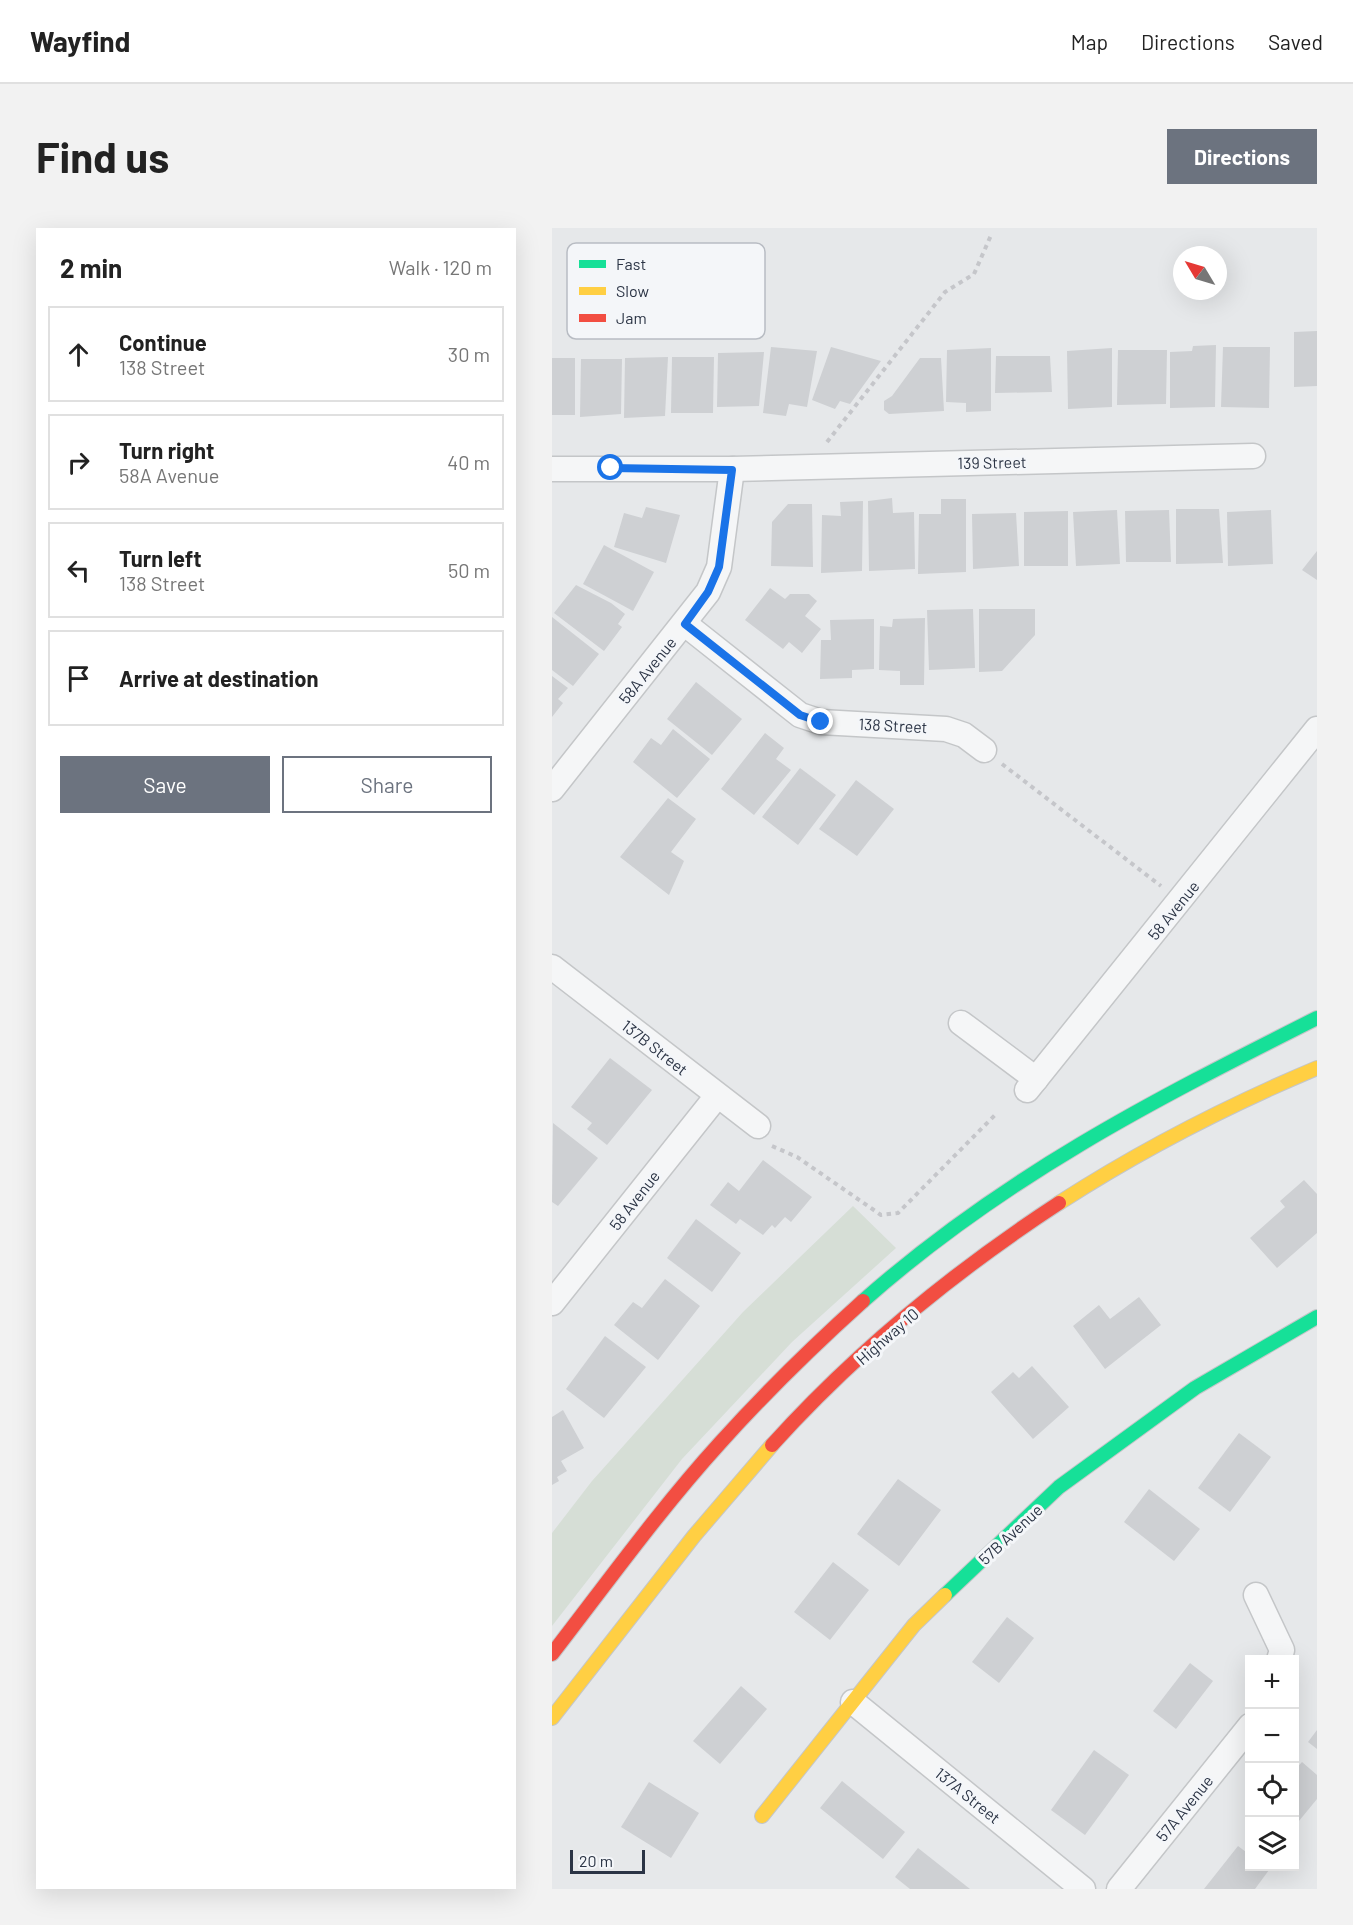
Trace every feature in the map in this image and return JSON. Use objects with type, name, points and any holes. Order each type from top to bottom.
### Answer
[{"type":"main road","points":[[552,1654],[635,1546],[719,1445],[771,1389],[849,1314],[927,1248],[1040,1167],[1140,1107],[1317,1018]]},
{"type":"main road","name":"Highway 10","points":[[552,1718],[667,1570],[785,1431],[877,1343],[953,1279],[1058,1204],[1167,1137],[1279,1083],[1317,1068]]},
{"type":"main road","name":"57B Avenue","points":[[762,1816],[914,1625],[1059,1488],[1195,1388],[1317,1317]]},
{"type":"street","name":"139 Street","points":[[732,470],[1253,456]]},
{"type":"street","points":[[552,469],[732,470]]},
{"type":"street","name":"58A Avenue","points":[[552,789],[685,624],[708,592],[719,567],[732,470]]},
{"type":"street","name":"138 Street","points":[[685,624],[800,715],[821,722],[946,729],[964,735],[984,750]]},
{"type":"street","name":"58 Avenue","points":[[961,1023],[1032,1084],[1317,729]]},
{"type":"street","name":"137B Street","points":[[552,967],[764,1135]]},
{"type":"street","name":"58 Avenue","points":[[552,1303],[717,1096]]},
{"type":"street","points":[[1256,1595],[1282,1650],[1280,1655]]},
{"type":"street","name":"137A Street","points":[[853,1702],[1083,1889]]},
{"type":"street","name":"57A Avenue","points":[[1119,1889],[1245,1732]]},
{"type":"path","points":[[819,448],[827,441],[945,292],[974,274],[992,233]]},
{"type":"path","points":[[1020,778],[1165,889]]},
{"type":"path","points":[[764,1135],[881,1215],[898,1213],[996,1114]]},
{"type":"shaded area","points":[[853,1206],[896,1248],[792,1342],[682,1459],[552,1626],[552,1533],[592,1481],[743,1312]]},
{"type":"building","points":[[1317,331],[1317,386],[1294,387],[1294,332]]},
{"type":"building","points":[[1216,345],[1215,407],[1170,408],[1170,352],[1192,351],[1193,346]]},
{"type":"building","points":[[771,347],[817,351],[807,407],[789,404],[786,416],[763,413]]},
{"type":"building","points":[[831,347],[881,361],[850,404],[840,401],[835,409],[812,400]]},
{"type":"building","points":[[1223,347],[1270,347],[1269,408],[1221,407]]},
{"type":"building","points":[[991,348],[991,411],[966,412],[966,403],[946,402],[947,350]]},
{"type":"building","points":[[1112,348],[1112,407],[1068,409],[1067,351]]},
{"type":"building","points":[[1118,350],[1167,350],[1166,404],[1117,405]]},
{"type":"building","points":[[764,352],[759,406],[717,407],[718,353]]},
{"type":"building","points":[[996,356],[1050,356],[1052,392],[995,393]]},
{"type":"building","points":[[668,357],[665,416],[624,418],[625,358]]},
{"type":"building","points":[[672,357],[714,357],[713,413],[671,413]]},
{"type":"building","points":[[552,358],[575,358],[575,415],[552,415]]},
{"type":"building","points":[[920,358],[941,358],[944,411],[889,414],[884,410],[884,401],[892,396]]},
{"type":"building","points":[[581,359],[622,359],[621,414],[580,417]]},
{"type":"building","points":[[892,498],[893,513],[914,512],[915,569],[869,571],[868,501]]},
{"type":"building","points":[[941,499],[966,499],[966,572],[918,574],[919,514],[941,514]]},
{"type":"building","points":[[863,501],[862,571],[821,573],[822,515],[841,516],[840,502]]},
{"type":"building","points":[[788,504],[812,504],[813,567],[771,566],[772,522]]},
{"type":"building","points":[[646,507],[680,515],[666,563],[614,547],[624,513],[642,518]]},
{"type":"building","points":[[1176,509],[1219,509],[1223,563],[1176,564]]},
{"type":"building","points":[[1117,510],[1120,564],[1076,566],[1073,512]]},
{"type":"building","points":[[1169,510],[1171,562],[1126,562],[1125,511]]},
{"type":"building","points":[[1271,510],[1273,564],[1228,566],[1227,512]]},
{"type":"building","points":[[1068,511],[1068,566],[1024,566],[1024,512]]},
{"type":"building","points":[[1016,513],[1019,566],[973,569],[972,514]]},
{"type":"building","points":[[604,545],[654,572],[633,611],[583,584]]},
{"type":"building","points":[[1317,551],[1317,580],[1302,570]]},
{"type":"building","points":[[576,585],[611,603],[625,614],[618,624],[622,627],[604,651],[554,613]]},
{"type":"building","points":[[770,588],[785,599],[790,594],[809,594],[817,601],[805,616],[821,629],[802,653],[789,642],[783,649],[745,620]]},
{"type":"building","points":[[973,609],[975,668],[929,670],[927,610]]},
{"type":"building","points":[[979,609],[1035,609],[1035,635],[1002,671],[979,672]]},
{"type":"building","points":[[552,617],[599,654],[573,686],[552,670]]},
{"type":"building","points":[[925,618],[924,685],[900,685],[900,671],[879,670],[880,626],[892,627],[893,619]]},
{"type":"building","points":[[874,619],[874,669],[852,670],[852,678],[820,679],[821,640],[831,640],[830,620]]},
{"type":"building","points":[[552,676],[568,688],[558,699],[563,703],[552,717]]},
{"type":"building","points":[[696,682],[742,719],[712,755],[667,719]]},
{"type":"building","points":[[673,729],[710,759],[677,798],[633,762],[651,738],[661,745]]},
{"type":"building","points":[[765,733],[784,748],[776,759],[791,770],[754,815],[721,789]]},
{"type":"building","points":[[800,768],[836,795],[798,845],[762,817]]},
{"type":"building","points":[[856,780],[894,809],[857,856],[819,829]]},
{"type":"building","points":[[668,798],[696,819],[671,852],[684,861],[669,895],[620,857]]},
{"type":"building","points":[[610,1058],[652,1090],[607,1145],[587,1129],[592,1123],[571,1107]]},
{"type":"building","points":[[553,1123],[598,1158],[558,1206],[552,1202]]},
{"type":"building","points":[[763,1160],[812,1197],[791,1222],[785,1217],[775,1228],[772,1225],[763,1235],[740,1219],[736,1224],[710,1205],[728,1182],[739,1191]]},
{"type":"building","points":[[1304,1180],[1317,1194],[1317,1233],[1277,1268],[1250,1238],[1285,1207],[1280,1201]]},
{"type":"building","points":[[696,1219],[741,1253],[712,1292],[667,1258]]},
{"type":"building","points":[[665,1279],[700,1306],[658,1360],[614,1325],[633,1302],[642,1308]]},
{"type":"building","points":[[1139,1297],[1161,1325],[1105,1369],[1073,1326],[1099,1305],[1110,1319]]},
{"type":"building","points":[[605,1336],[646,1367],[604,1418],[566,1389]]},
{"type":"building","points":[[1032,1366],[1069,1407],[1033,1439],[991,1392],[1013,1372],[1019,1378]]},
{"type":"building","points":[[563,1410],[584,1448],[561,1461],[567,1471],[557,1477],[559,1481],[552,1485],[552,1417]]},
{"type":"building","points":[[1239,1433],[1271,1457],[1230,1512],[1198,1488]]},
{"type":"building","points":[[898,1479],[941,1510],[899,1566],[857,1534]]},
{"type":"building","points":[[1149,1489],[1200,1529],[1174,1561],[1124,1522]]},
{"type":"building","points":[[833,1562],[869,1590],[830,1640],[794,1612]]},
{"type":"building","points":[[1007,1617],[1034,1638],[999,1683],[972,1662]]},
{"type":"building","points":[[1190,1663],[1213,1681],[1176,1729],[1153,1711]]},
{"type":"building","points":[[741,1686],[767,1709],[720,1764],[693,1741]]},
{"type":"building","points":[[1317,1730],[1317,1749],[1308,1742]]},
{"type":"building","points":[[1094,1750],[1129,1775],[1085,1835],[1051,1810]]},
{"type":"building","points":[[1302,1762],[1317,1775],[1317,1799],[1299,1821],[1299,1817],[1299,1765]]},
{"type":"building","points":[[842,1781],[905,1832],[883,1859],[820,1808]]},
{"type":"building","points":[[649,1782],[699,1813],[671,1858],[621,1827]]},
{"type":"building","points":[[1238,1846],[1245,1851],[1245,1871],[1268,1871],[1255,1889],[1204,1889]]},
{"type":"building","points":[[918,1848],[970,1889],[910,1889],[895,1877]]},
{"type":"traffic: fast","points":[[863,1301],[970,1216],[1081,1144],[1196,1080],[1317,1018]]},
{"type":"traffic: fast","points":[[945,1595],[1059,1487],[1195,1388],[1317,1317]]},
{"type":"traffic: slow","points":[[1059,1203],[1185,1130],[1317,1068]]},
{"type":"traffic: slow","points":[[552,1718],[694,1536],[772,1445]]},
{"type":"traffic: slow","points":[[762,1816],[914,1625],[945,1595]]},
{"type":"traffic: jam","points":[[772,1445],[872,1345],[982,1256],[1059,1203]]},
{"type":"traffic: jam","points":[[552,1654],[698,1468],[772,1388],[863,1301]]},
{"type":"route","points":[[611,468],[732,470],[719,567],[708,592],[685,624],[800,715],[821,722]]}]
